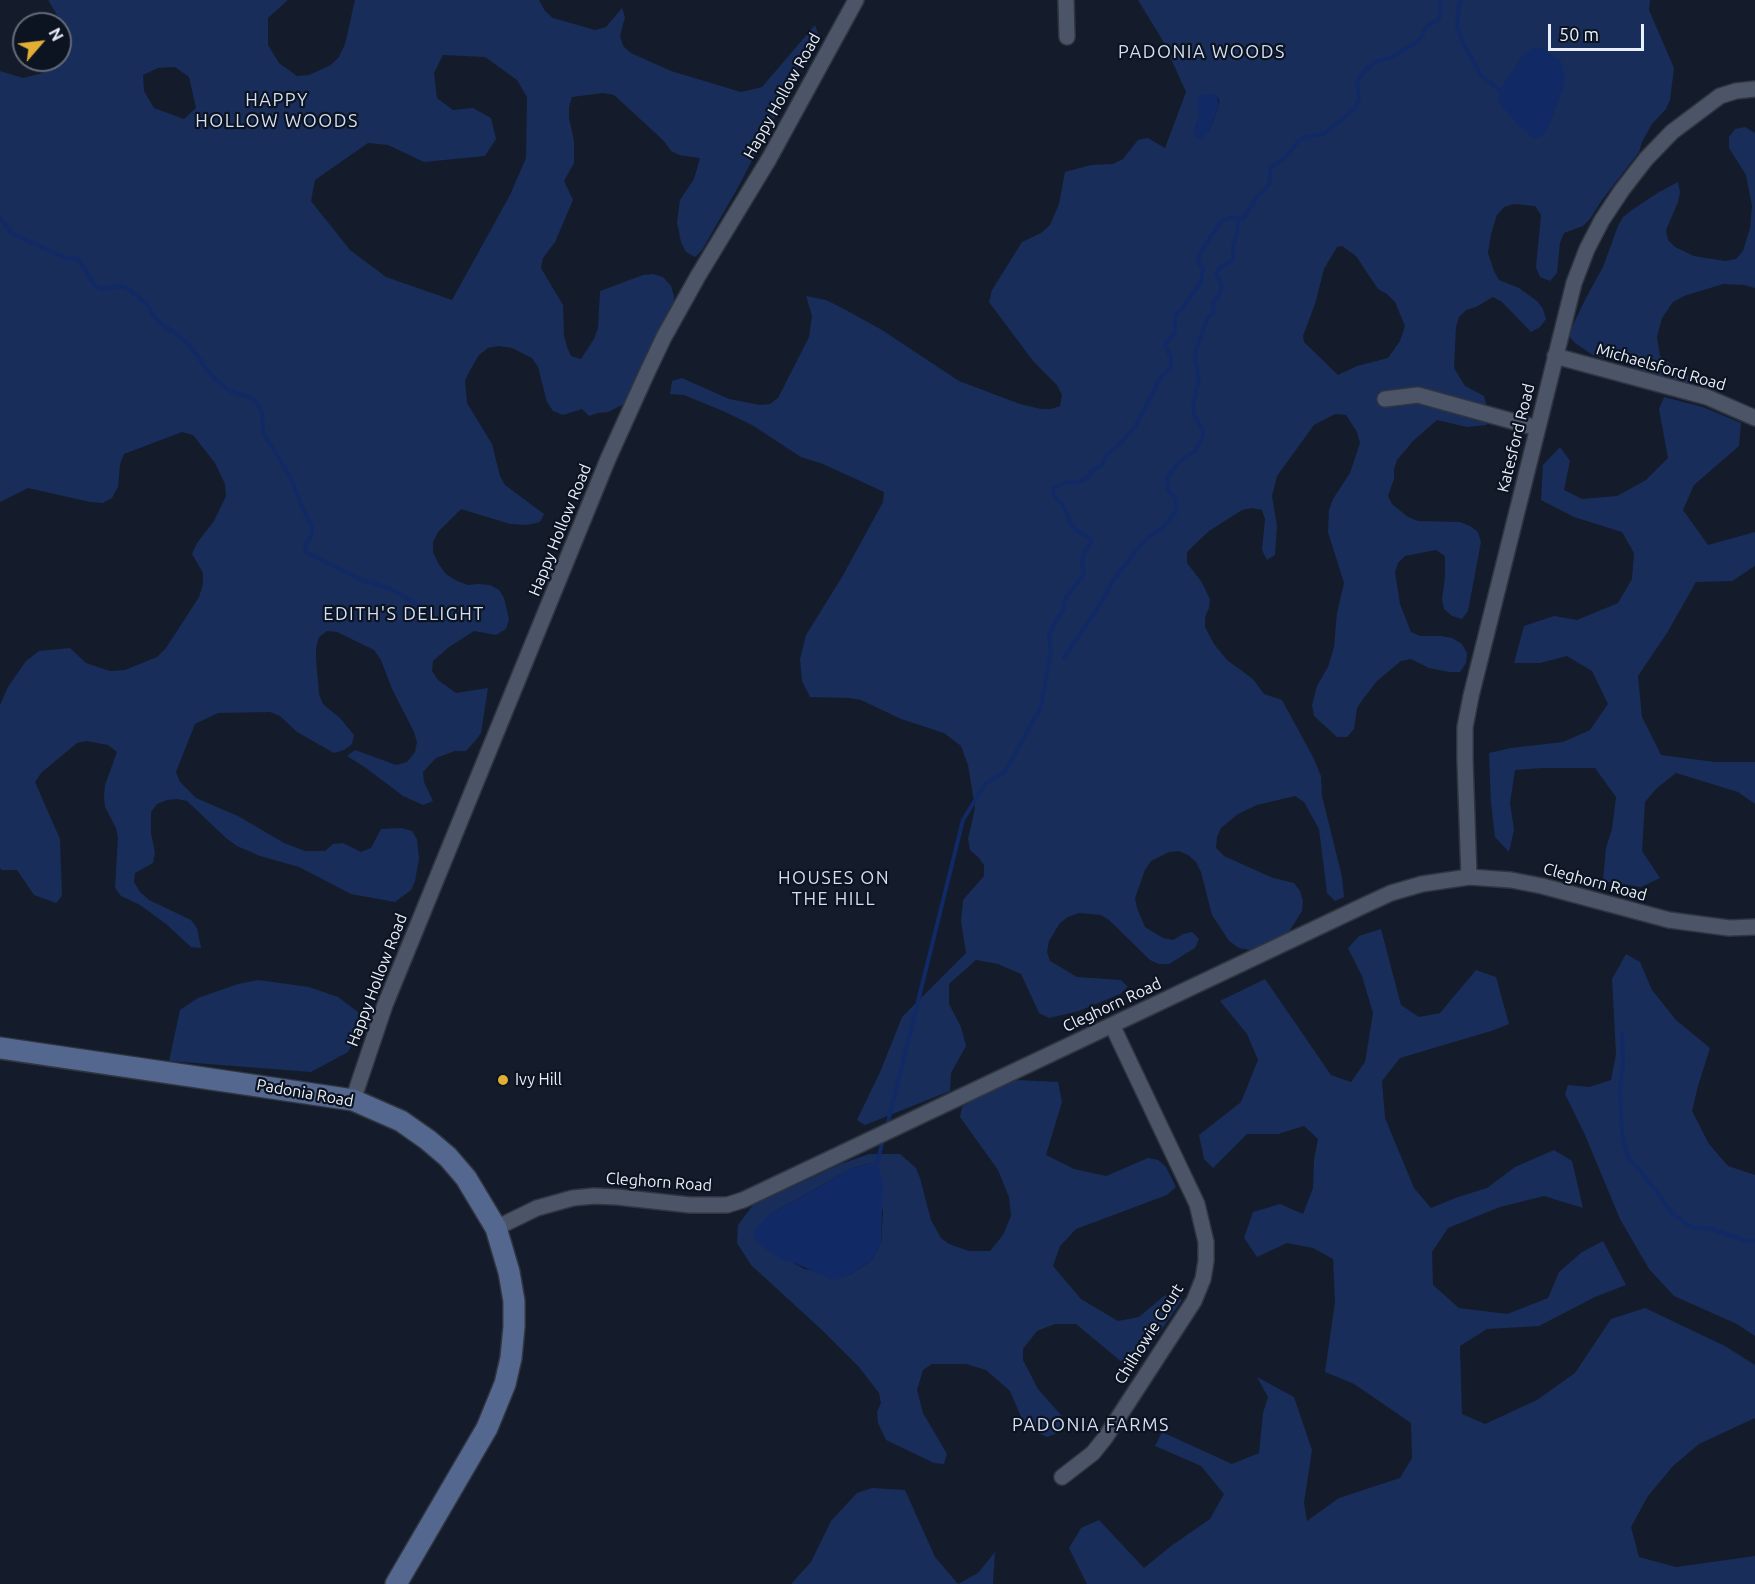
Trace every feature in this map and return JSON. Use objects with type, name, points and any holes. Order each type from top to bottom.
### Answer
[{"type":"main road","name":"Padonia Road","points":[[0,1048],[353,1100],[401,1121],[441,1151],[466,1178],[496,1228],[509,1272],[514,1301],[514,1327],[505,1384],[486,1428],[396,1584]]},
{"type":"street","name":"Happy Hollow Road","points":[[353,1100],[385,1005],[608,459],[646,375],[698,276],[769,159],[856,0]]},
{"type":"street","points":[[1066,0],[1067,37]]},
{"type":"street","name":"Katesford Road","points":[[1469,877],[1465,727],[1574,284],[1587,249],[1602,220],[1646,159],[1672,132],[1720,96],[1736,90],[1755,89]]},
{"type":"street","name":"Michaelsford Road","points":[[1555,356],[1707,396],[1755,418]]},
{"type":"street","points":[[1384,399],[1418,395],[1537,428]]},
{"type":"street","name":"Cleghorn Road","points":[[496,1228],[537,1208],[573,1198],[617,1197],[700,1205],[727,1204],[742,1200],[1391,893],[1422,884],[1469,877],[1510,880],[1696,925],[1730,928],[1755,927]]},
{"type":"street","name":"Chilhowie Court","points":[[1062,1477],[1093,1453],[1105,1438],[1194,1301],[1203,1279],[1206,1261],[1206,1242],[1197,1204],[1112,1025]]},
{"type":"shaded area","points":[[48,0],[288,0],[268,18],[268,45],[279,63],[297,76],[309,75],[331,65],[339,57],[345,44],[355,0],[539,0],[545,11],[553,18],[595,30],[606,27],[622,8],[625,17],[620,36],[623,46],[631,53],[671,71],[741,92],[762,87],[815,25],[818,34],[796,72],[786,96],[736,191],[702,250],[695,257],[686,252],[681,242],[677,222],[680,200],[694,179],[700,158],[679,155],[671,151],[664,141],[614,95],[603,93],[572,97],[569,118],[574,141],[574,163],[564,181],[573,200],[555,242],[543,258],[541,268],[563,305],[564,335],[571,356],[581,359],[594,339],[598,328],[600,291],[643,275],[653,274],[663,277],[671,286],[674,296],[673,318],[626,403],[608,412],[589,416],[582,409],[563,415],[553,411],[547,402],[538,367],[532,358],[512,348],[499,346],[488,348],[479,355],[469,372],[465,381],[467,403],[492,444],[500,476],[505,485],[544,514],[540,522],[527,525],[510,524],[461,509],[438,532],[433,542],[433,552],[446,574],[468,585],[490,585],[499,590],[504,598],[509,619],[506,629],[496,635],[474,631],[449,647],[433,661],[432,671],[438,680],[456,693],[488,688],[481,733],[475,741],[466,751],[455,751],[436,758],[423,772],[424,782],[433,801],[423,805],[403,796],[347,756],[355,750],[396,765],[407,762],[415,752],[417,742],[381,660],[374,650],[337,632],[327,631],[319,637],[316,658],[319,694],[323,704],[340,718],[354,735],[352,744],[344,750],[334,753],[297,732],[280,716],[270,712],[218,713],[195,724],[176,772],[180,782],[196,798],[238,816],[284,843],[305,851],[325,851],[333,844],[343,843],[361,852],[371,848],[381,829],[402,828],[412,831],[417,839],[419,859],[415,881],[411,890],[395,902],[351,894],[299,867],[260,856],[237,846],[187,801],[167,800],[157,804],[151,812],[151,833],[155,853],[153,863],[135,873],[134,882],[149,900],[191,920],[197,928],[201,948],[191,947],[166,924],[140,905],[121,896],[115,888],[118,838],[116,828],[105,807],[104,797],[105,785],[117,752],[108,745],[86,741],[77,743],[41,773],[35,782],[60,839],[62,896],[56,903],[34,895],[17,870],[0,868],[0,705],[8,687],[26,661],[39,651],[70,648],[86,663],[110,671],[125,670],[157,657],[166,648],[199,597],[203,584],[203,573],[192,554],[197,543],[214,521],[226,496],[225,484],[215,463],[193,435],[182,432],[124,454],[120,464],[118,487],[112,498],[103,503],[28,488],[0,502],[0,71],[23,78],[43,73],[72,72],[72,12],[55,12]],"holes":[[[443,55],[485,57],[517,80],[527,97],[526,158],[510,195],[452,300],[386,277],[350,250],[311,201],[315,180],[368,143],[388,145],[424,162],[485,156],[496,139],[491,118],[473,108],[453,110],[437,98],[434,73]],[[175,67],[189,77],[196,108],[184,119],[154,108],[144,91],[143,75],[158,68]]]},
{"type":"shaded area","points":[[1138,0],[1650,0],[1649,10],[1674,68],[1670,100],[1666,109],[1652,124],[1639,152],[1590,219],[1583,226],[1564,233],[1560,243],[1557,273],[1550,281],[1540,277],[1536,267],[1541,215],[1535,206],[1514,204],[1504,207],[1497,215],[1488,253],[1494,271],[1499,280],[1519,288],[1537,301],[1546,319],[1540,327],[1531,332],[1502,302],[1493,297],[1466,310],[1459,317],[1456,327],[1454,368],[1465,386],[1484,396],[1489,415],[1487,425],[1467,427],[1437,420],[1413,441],[1397,460],[1388,496],[1392,504],[1408,517],[1418,521],[1460,522],[1470,526],[1478,532],[1481,542],[1468,611],[1462,619],[1452,616],[1444,609],[1442,599],[1445,556],[1436,550],[1405,556],[1398,563],[1395,572],[1400,604],[1411,632],[1420,636],[1452,638],[1462,644],[1467,653],[1466,663],[1460,672],[1429,668],[1411,659],[1401,661],[1377,681],[1363,699],[1357,708],[1354,729],[1347,737],[1337,737],[1314,716],[1312,705],[1317,686],[1328,667],[1334,647],[1337,613],[1344,583],[1328,532],[1329,510],[1333,499],[1350,473],[1360,443],[1357,432],[1346,415],[1335,414],[1314,425],[1277,476],[1272,496],[1277,526],[1275,555],[1267,560],[1262,550],[1265,519],[1262,510],[1252,508],[1242,510],[1209,531],[1187,552],[1187,563],[1201,581],[1210,599],[1205,627],[1214,644],[1227,660],[1253,679],[1264,694],[1282,700],[1313,757],[1321,776],[1322,796],[1342,877],[1344,897],[1335,901],[1327,893],[1319,829],[1304,802],[1295,796],[1257,805],[1238,814],[1221,828],[1216,848],[1224,856],[1273,878],[1294,883],[1300,891],[1303,901],[1302,911],[1280,946],[1261,952],[1239,948],[1229,941],[1212,915],[1201,872],[1196,862],[1179,851],[1169,852],[1151,861],[1145,870],[1135,898],[1137,908],[1145,927],[1163,938],[1173,940],[1192,932],[1199,939],[1195,948],[1169,964],[1159,964],[1150,960],[1101,915],[1079,913],[1068,917],[1060,923],[1049,941],[1047,952],[1050,961],[1077,977],[1121,980],[1128,987],[1120,994],[1079,1011],[1049,1018],[1039,1013],[1021,974],[998,964],[976,960],[949,984],[949,1004],[961,1027],[966,1046],[951,1073],[950,1091],[865,1125],[857,1120],[881,1070],[902,1017],[966,953],[961,921],[963,900],[984,876],[984,865],[970,850],[968,839],[975,808],[968,765],[961,746],[944,733],[901,719],[861,700],[810,697],[802,681],[800,659],[806,635],[842,577],[883,502],[884,492],[823,464],[801,457],[752,425],[723,411],[684,395],[670,394],[672,381],[682,378],[729,399],[760,405],[770,404],[778,398],[809,337],[812,316],[806,296],[826,300],[882,330],[959,381],[1020,404],[1041,409],[1060,406],[1062,395],[1057,385],[1033,361],[989,302],[992,290],[1022,242],[1041,233],[1050,225],[1059,204],[1065,172],[1091,165],[1113,164],[1123,159],[1138,140],[1148,138],[1165,148],[1186,92],[1163,41]],"holes":[[[1203,94],[1214,94],[1219,99],[1219,106],[1209,131],[1194,131]],[[1342,246],[1356,256],[1378,289],[1395,302],[1405,326],[1400,341],[1388,358],[1357,366],[1338,375],[1304,342],[1303,336],[1315,304],[1324,269],[1337,247]]]},
{"type":"shaded area","points":[[1537,47],[1560,60],[1565,74],[1564,85],[1546,132],[1540,137],[1533,138],[1516,123],[1498,101],[1499,90],[1523,55]]},
{"type":"shaded area","points":[[1203,94],[1217,96],[1219,106],[1209,131],[1201,139],[1196,138],[1194,131],[1199,118],[1197,98]]},
{"type":"shaded area","points":[[1745,127],[1755,133],[1755,288],[1723,284],[1684,296],[1673,302],[1662,318],[1657,337],[1660,356],[1694,380],[1684,383],[1653,375],[1615,360],[1594,356],[1575,343],[1568,335],[1603,267],[1623,217],[1659,192],[1678,182],[1680,192],[1678,202],[1666,230],[1668,240],[1675,247],[1694,256],[1725,261],[1736,259],[1743,251],[1750,228],[1752,206],[1746,175],[1729,148],[1729,137],[1735,129]]},
{"type":"shaded area","points":[[1664,397],[1703,407],[1741,423],[1739,446],[1694,485],[1683,510],[1708,545],[1755,532],[1755,566],[1732,581],[1696,582],[1667,633],[1638,676],[1642,717],[1661,755],[1715,762],[1755,762],[1755,804],[1738,792],[1676,773],[1657,788],[1645,802],[1642,851],[1660,878],[1641,887],[1603,881],[1606,848],[1612,829],[1616,797],[1595,768],[1515,770],[1510,803],[1514,830],[1509,852],[1495,837],[1489,753],[1563,742],[1590,730],[1608,704],[1592,671],[1567,656],[1540,663],[1514,663],[1524,626],[1554,616],[1577,620],[1618,603],[1632,579],[1634,553],[1622,532],[1574,517],[1541,500],[1543,465],[1560,447],[1570,461],[1564,490],[1582,499],[1617,496],[1646,480],[1668,458],[1659,409]]},
{"type":"shaded area","points":[[1381,929],[1401,1005],[1419,1017],[1440,1013],[1476,970],[1496,977],[1509,1024],[1400,1058],[1382,1081],[1385,1118],[1414,1188],[1431,1208],[1487,1188],[1515,1167],[1554,1150],[1572,1161],[1583,1208],[1544,1196],[1500,1207],[1448,1228],[1432,1252],[1433,1285],[1459,1308],[1507,1314],[1548,1298],[1559,1272],[1582,1252],[1603,1241],[1626,1285],[1595,1297],[1539,1326],[1487,1329],[1460,1346],[1462,1414],[1485,1424],[1537,1400],[1575,1373],[1611,1319],[1645,1308],[1725,1346],[1755,1365],[1755,1418],[1699,1444],[1673,1466],[1648,1496],[1631,1527],[1639,1557],[1676,1567],[1755,1556],[1755,1584],[1087,1584],[1069,1548],[1081,1528],[1099,1520],[1144,1568],[1210,1519],[1224,1494],[1201,1466],[1155,1446],[1162,1432],[1232,1464],[1259,1453],[1263,1413],[1268,1397],[1257,1377],[1294,1397],[1312,1450],[1304,1503],[1307,1521],[1339,1498],[1400,1478],[1412,1458],[1411,1423],[1354,1384],[1325,1372],[1335,1302],[1333,1259],[1313,1248],[1287,1243],[1257,1257],[1244,1238],[1253,1212],[1280,1204],[1303,1214],[1313,1188],[1314,1160],[1318,1139],[1304,1126],[1278,1134],[1247,1134],[1213,1168],[1204,1159],[1199,1135],[1241,1102],[1258,1060],[1247,1034],[1220,1001],[1265,979],[1331,1075],[1351,1082],[1365,1062],[1373,1013],[1362,976],[1348,948],[1359,936]]},
{"type":"shaded area","points":[[1626,954],[1640,962],[1652,990],[1676,1020],[1710,1048],[1692,1111],[1709,1144],[1728,1166],[1755,1175],[1755,1336],[1737,1324],[1674,1296],[1649,1269],[1620,1219],[1565,1094],[1568,1085],[1589,1087],[1611,1080],[1616,1054],[1612,979]]},
{"type":"shaded area","points":[[258,980],[309,987],[338,997],[362,1015],[363,1025],[348,1052],[311,1072],[169,1061],[180,1010],[198,998],[238,984]]},
{"type":"shaded area","points":[[1017,1080],[1058,1082],[1062,1102],[1046,1155],[1074,1169],[1106,1176],[1148,1158],[1158,1160],[1166,1167],[1176,1187],[1167,1195],[1076,1229],[1060,1246],[1053,1266],[1081,1299],[1118,1321],[1139,1317],[1164,1296],[1174,1292],[1182,1300],[1137,1365],[1123,1363],[1076,1324],[1055,1324],[1037,1331],[1023,1349],[1023,1360],[1038,1389],[1061,1415],[1065,1426],[1057,1433],[1047,1437],[1029,1428],[1022,1419],[1010,1391],[986,1370],[966,1364],[932,1364],[923,1370],[917,1390],[923,1413],[947,1454],[944,1464],[934,1463],[886,1440],[878,1423],[877,1412],[881,1403],[879,1393],[859,1367],[823,1331],[751,1265],[737,1243],[738,1225],[753,1205],[841,1164],[869,1154],[900,1154],[916,1168],[931,1220],[941,1238],[949,1244],[969,1251],[990,1251],[1003,1235],[1011,1216],[1009,1197],[998,1170],[960,1117],[962,1107],[979,1096]],"holes":[[[871,1163],[883,1212],[881,1243],[872,1260],[850,1275],[804,1269],[792,1262],[769,1215],[852,1168]]]},
{"type":"shaded area","points":[[871,1163],[877,1164],[883,1183],[881,1243],[872,1260],[850,1275],[833,1280],[782,1260],[763,1247],[754,1237],[755,1230],[769,1215],[852,1168]]},
{"type":"shaded area","points":[[872,1488],[905,1490],[935,1557],[958,1584],[791,1584],[811,1562],[831,1521],[857,1493]]},
{"type":"shaded area","points":[[995,1552],[993,1584],[958,1584],[978,1573]]},
{"type":"waterway","points":[[887,1126],[963,820],[985,784],[1005,772],[1041,707],[1051,650],[1049,636],[1063,611],[1066,597],[1084,575],[1083,555],[1091,543],[1090,538],[1076,530],[1071,524],[1064,507],[1053,494],[1053,488],[1065,483],[1082,481],[1088,477],[1091,471],[1102,465],[1107,454],[1118,446],[1135,427],[1161,377],[1171,368],[1171,358],[1165,344],[1175,332],[1175,315],[1201,282],[1203,269],[1198,261],[1200,253],[1219,224],[1223,220],[1242,219],[1245,216],[1257,197],[1266,189],[1270,181],[1270,168],[1284,158],[1300,140],[1323,134],[1356,108],[1359,97],[1357,84],[1360,76],[1375,62],[1392,57],[1415,43],[1422,36],[1426,27],[1439,19],[1441,7],[1439,0]]},
{"type":"waterway","points":[[1461,0],[1457,25],[1462,41],[1480,74],[1499,90]]},
{"type":"waterway","points":[[0,218],[12,233],[63,257],[78,259],[95,286],[103,289],[120,286],[129,289],[147,305],[158,322],[189,345],[211,375],[221,384],[230,391],[255,401],[262,413],[266,438],[290,476],[312,526],[311,537],[305,545],[306,552],[362,580],[391,589],[430,612]]},
{"type":"waterway","points":[[1064,657],[1096,611],[1113,581],[1136,551],[1176,512],[1175,498],[1168,490],[1167,478],[1178,463],[1196,450],[1203,435],[1193,407],[1199,378],[1195,359],[1196,349],[1207,319],[1214,313],[1213,303],[1221,292],[1221,284],[1216,274],[1219,268],[1233,260],[1238,219]]},
{"type":"waterway","points":[[1622,1034],[1623,1066],[1620,1089],[1622,1135],[1628,1158],[1640,1170],[1673,1214],[1691,1227],[1712,1229],[1746,1241],[1755,1241]]},
{"type":"waterway","points":[[877,1164],[883,1139]]},
{"type":"place","name":"Ivy Hill","points":[[503,1080]]},
{"type":"district","name":"PADONIA WOODS","points":[[1202,52]]},
{"type":"district","name":"HAPPY HOLLOW WOODS","points":[[277,110]]},
{"type":"district","name":"EDITH'S DELIGHT","points":[[404,614]]},
{"type":"district","name":"HOUSES ON THE HILL","points":[[834,888]]},
{"type":"district","name":"PADONIA FARMS","points":[[1091,1425]]}]
